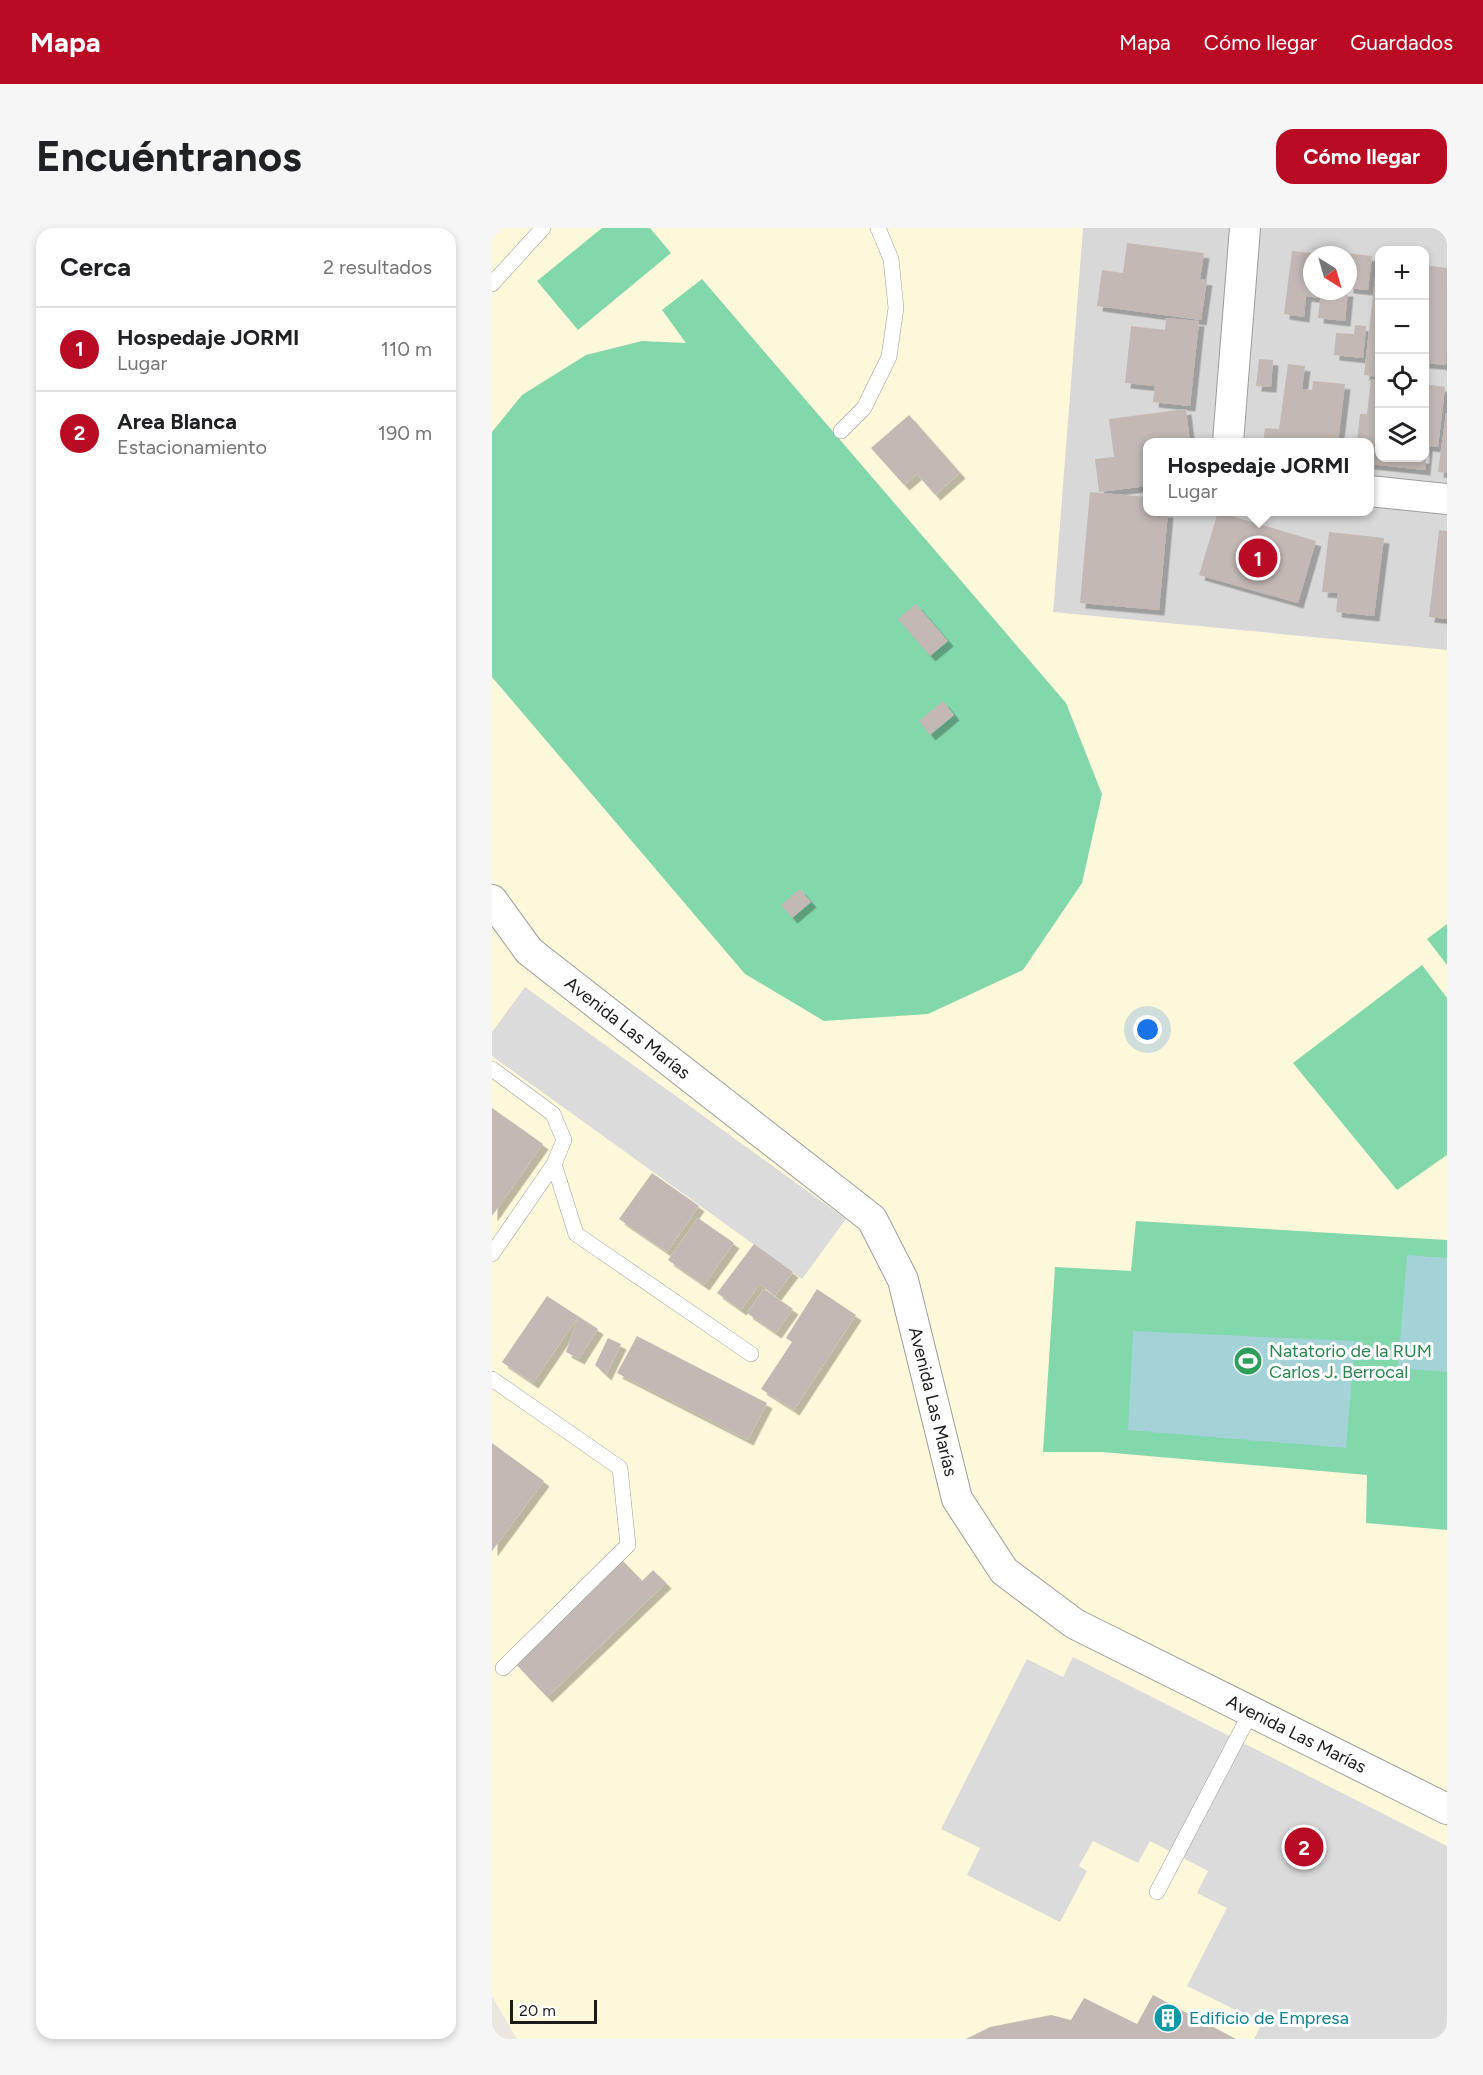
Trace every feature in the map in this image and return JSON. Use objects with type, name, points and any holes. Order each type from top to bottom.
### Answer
[{"type":"street","points":[[1228,438],[1245,228]]},
{"type":"street","points":[[1374,492],[1447,499]]},
{"type":"street","name":"Avenida Las Marías","points":[[493,904],[529,951],[872,1219],[903,1280],[957,1499],[1004,1571],[1075,1624],[1447,1809]]},
{"type":"lane","points":[[492,284],[543,228]]},
{"type":"lane","points":[[842,431],[864,408],[889,357],[896,308],[891,259],[878,228]]},
{"type":"lane","points":[[492,1069],[553,1114],[564,1140],[554,1164],[492,1254]]},
{"type":"lane","points":[[554,1164],[576,1234],[752,1353]]},
{"type":"lane","points":[[492,1379],[620,1468],[628,1545],[503,1668]]},
{"type":"lane","points":[[1156,1892],[1251,1712]]},
{"type":"shaded area","points":[[492,228],[1083,228],[1053,612],[1447,650],[1447,2039],[517,2039],[492,1996]]},
{"type":"shaded area","points":[[1083,228],[1447,228],[1447,650],[1053,613]]},
{"type":"shaded area","points":[[525,987],[846,1219],[802,1279],[492,1056],[492,1032]]},
{"type":"shaded area","points":[[1073,1657],[1447,1846],[1447,2039],[1254,2039],[1262,2023],[1187,1986],[1227,1908],[1197,1893],[1208,1871],[1150,1841],[1138,1863],[1093,1841],[1079,1866],[1087,1871],[1060,1922],[967,1875],[980,1848],[941,1829],[1027,1659],[1063,1677]]},
{"type":"green space","points":[[602,228],[650,228],[671,253],[578,330],[537,281]]},
{"type":"green space","points":[[702,279],[1066,703],[1102,794],[1082,883],[1023,970],[928,1014],[824,1021],[745,974],[492,677],[492,432],[522,395],[586,355],[642,341],[686,343],[662,310]]},
{"type":"green space","points":[[1447,924],[1447,965],[1427,939]]},
{"type":"green space","points":[[1422,965],[1447,998],[1447,1155],[1397,1190],[1293,1063]]},
{"type":"green space","name":"Natatorio de la RUM Carlos J. Berrocal","points":[[1136,1221],[1447,1240],[1447,1530],[1366,1523],[1367,1475],[1102,1452],[1043,1452],[1055,1267],[1131,1271]]},
{"type":"water","points":[[1407,1255],[1447,1258],[1447,1372],[1398,1368]]},
{"type":"water","points":[[1133,1331],[1355,1341],[1346,1448],[1128,1430]]},
{"type":"building","points":[[1127,243],[1204,253],[1200,279],[1207,280],[1201,320],[1097,306],[1102,270],[1123,273]]},
{"type":"building","points":[[1292,251],[1303,252],[1303,300],[1306,300],[1304,317],[1284,314]]},
{"type":"building","points":[[1357,254],[1372,256],[1368,290],[1357,289]]},
{"type":"building","points":[[1429,266],[1447,268],[1446,365],[1429,363]]},
{"type":"building","points":[[1375,278],[1375,376],[1364,375]]},
{"type":"building","points":[[1320,300],[1347,300],[1345,321],[1318,318]]},
{"type":"building","points":[[1166,318],[1199,321],[1190,406],[1153,402],[1155,386],[1125,383],[1131,326],[1165,330]]},
{"type":"building","points":[[1355,325],[1366,326],[1363,358],[1334,355],[1336,333],[1354,334]]},
{"type":"building","points":[[1259,359],[1273,360],[1271,387],[1256,386]]},
{"type":"building","points":[[1288,364],[1305,366],[1302,389],[1312,390],[1313,381],[1345,384],[1338,438],[1264,438],[1265,428],[1279,429]]},
{"type":"building","points":[[1371,379],[1375,379],[1375,462],[1426,462],[1425,470],[1374,465],[1374,438],[1357,438],[1360,414],[1367,414]]},
{"type":"building","points":[[1429,385],[1445,387],[1438,447],[1429,446]]},
{"type":"building","points":[[1186,409],[1190,438],[1143,438],[1143,486],[1099,492],[1095,459],[1114,457],[1109,419]]},
{"type":"building","points":[[1447,413],[1447,473],[1438,472]]},
{"type":"building","points":[[909,415],[960,473],[935,495],[917,474],[904,485],[871,448]]},
{"type":"building","points":[[1090,492],[1143,497],[1143,516],[1168,516],[1159,610],[1080,603]]},
{"type":"building","points":[[1217,516],[1232,516],[1316,541],[1298,603],[1199,575]]},
{"type":"building","points":[[1439,530],[1447,531],[1447,619],[1429,617]]},
{"type":"building","points":[[1329,532],[1384,538],[1374,616],[1336,612],[1338,593],[1322,592]]},
{"type":"building","points":[[916,604],[948,641],[930,656],[898,619]]},
{"type":"building","points":[[943,701],[954,715],[930,735],[919,721]]},
{"type":"building","points":[[800,889],[811,902],[792,918],[781,905]]},
{"type":"building","points":[[492,1108],[543,1144],[492,1216]]},
{"type":"building","points":[[652,1173],[699,1206],[667,1252],[619,1219]]},
{"type":"building","points":[[698,1218],[734,1243],[704,1285],[668,1260]]},
{"type":"building","points":[[754,1244],[793,1272],[775,1296],[760,1284],[741,1310],[717,1293]]},
{"type":"building","points":[[764,1289],[793,1309],[776,1333],[747,1313]]},
{"type":"building","points":[[817,1289],[856,1315],[794,1410],[761,1389],[792,1342],[786,1338]]},
{"type":"building","points":[[547,1296],[598,1329],[579,1359],[566,1352],[578,1317],[533,1383],[502,1362]]},
{"type":"building","points":[[637,1336],[767,1403],[748,1440],[617,1373]]},
{"type":"building","points":[[608,1338],[621,1344],[606,1375],[595,1365]]},
{"type":"building","points":[[492,1443],[544,1481],[492,1551]]},
{"type":"building","points":[[619,1557],[642,1581],[653,1570],[666,1583],[547,1697],[512,1660]]},
{"type":"building","name":"Edificio de Empresa","points":[[1153,1995],[1236,2039],[966,2039],[990,2027],[1051,2015],[1071,2020],[1084,1998],[1137,2024]]},
{"type":"place","name":"Hospedaje JORMI","points":[[1258,558]]},
{"type":"place","name":"Natatorio de la RUM Carlos J. Berrocal","points":[[1248,1361]]},
{"type":"place","name":"Area Blanca","points":[[1304,1847]]},
{"type":"place","name":"Edificio de Empresa","points":[[1168,2018]]}]
